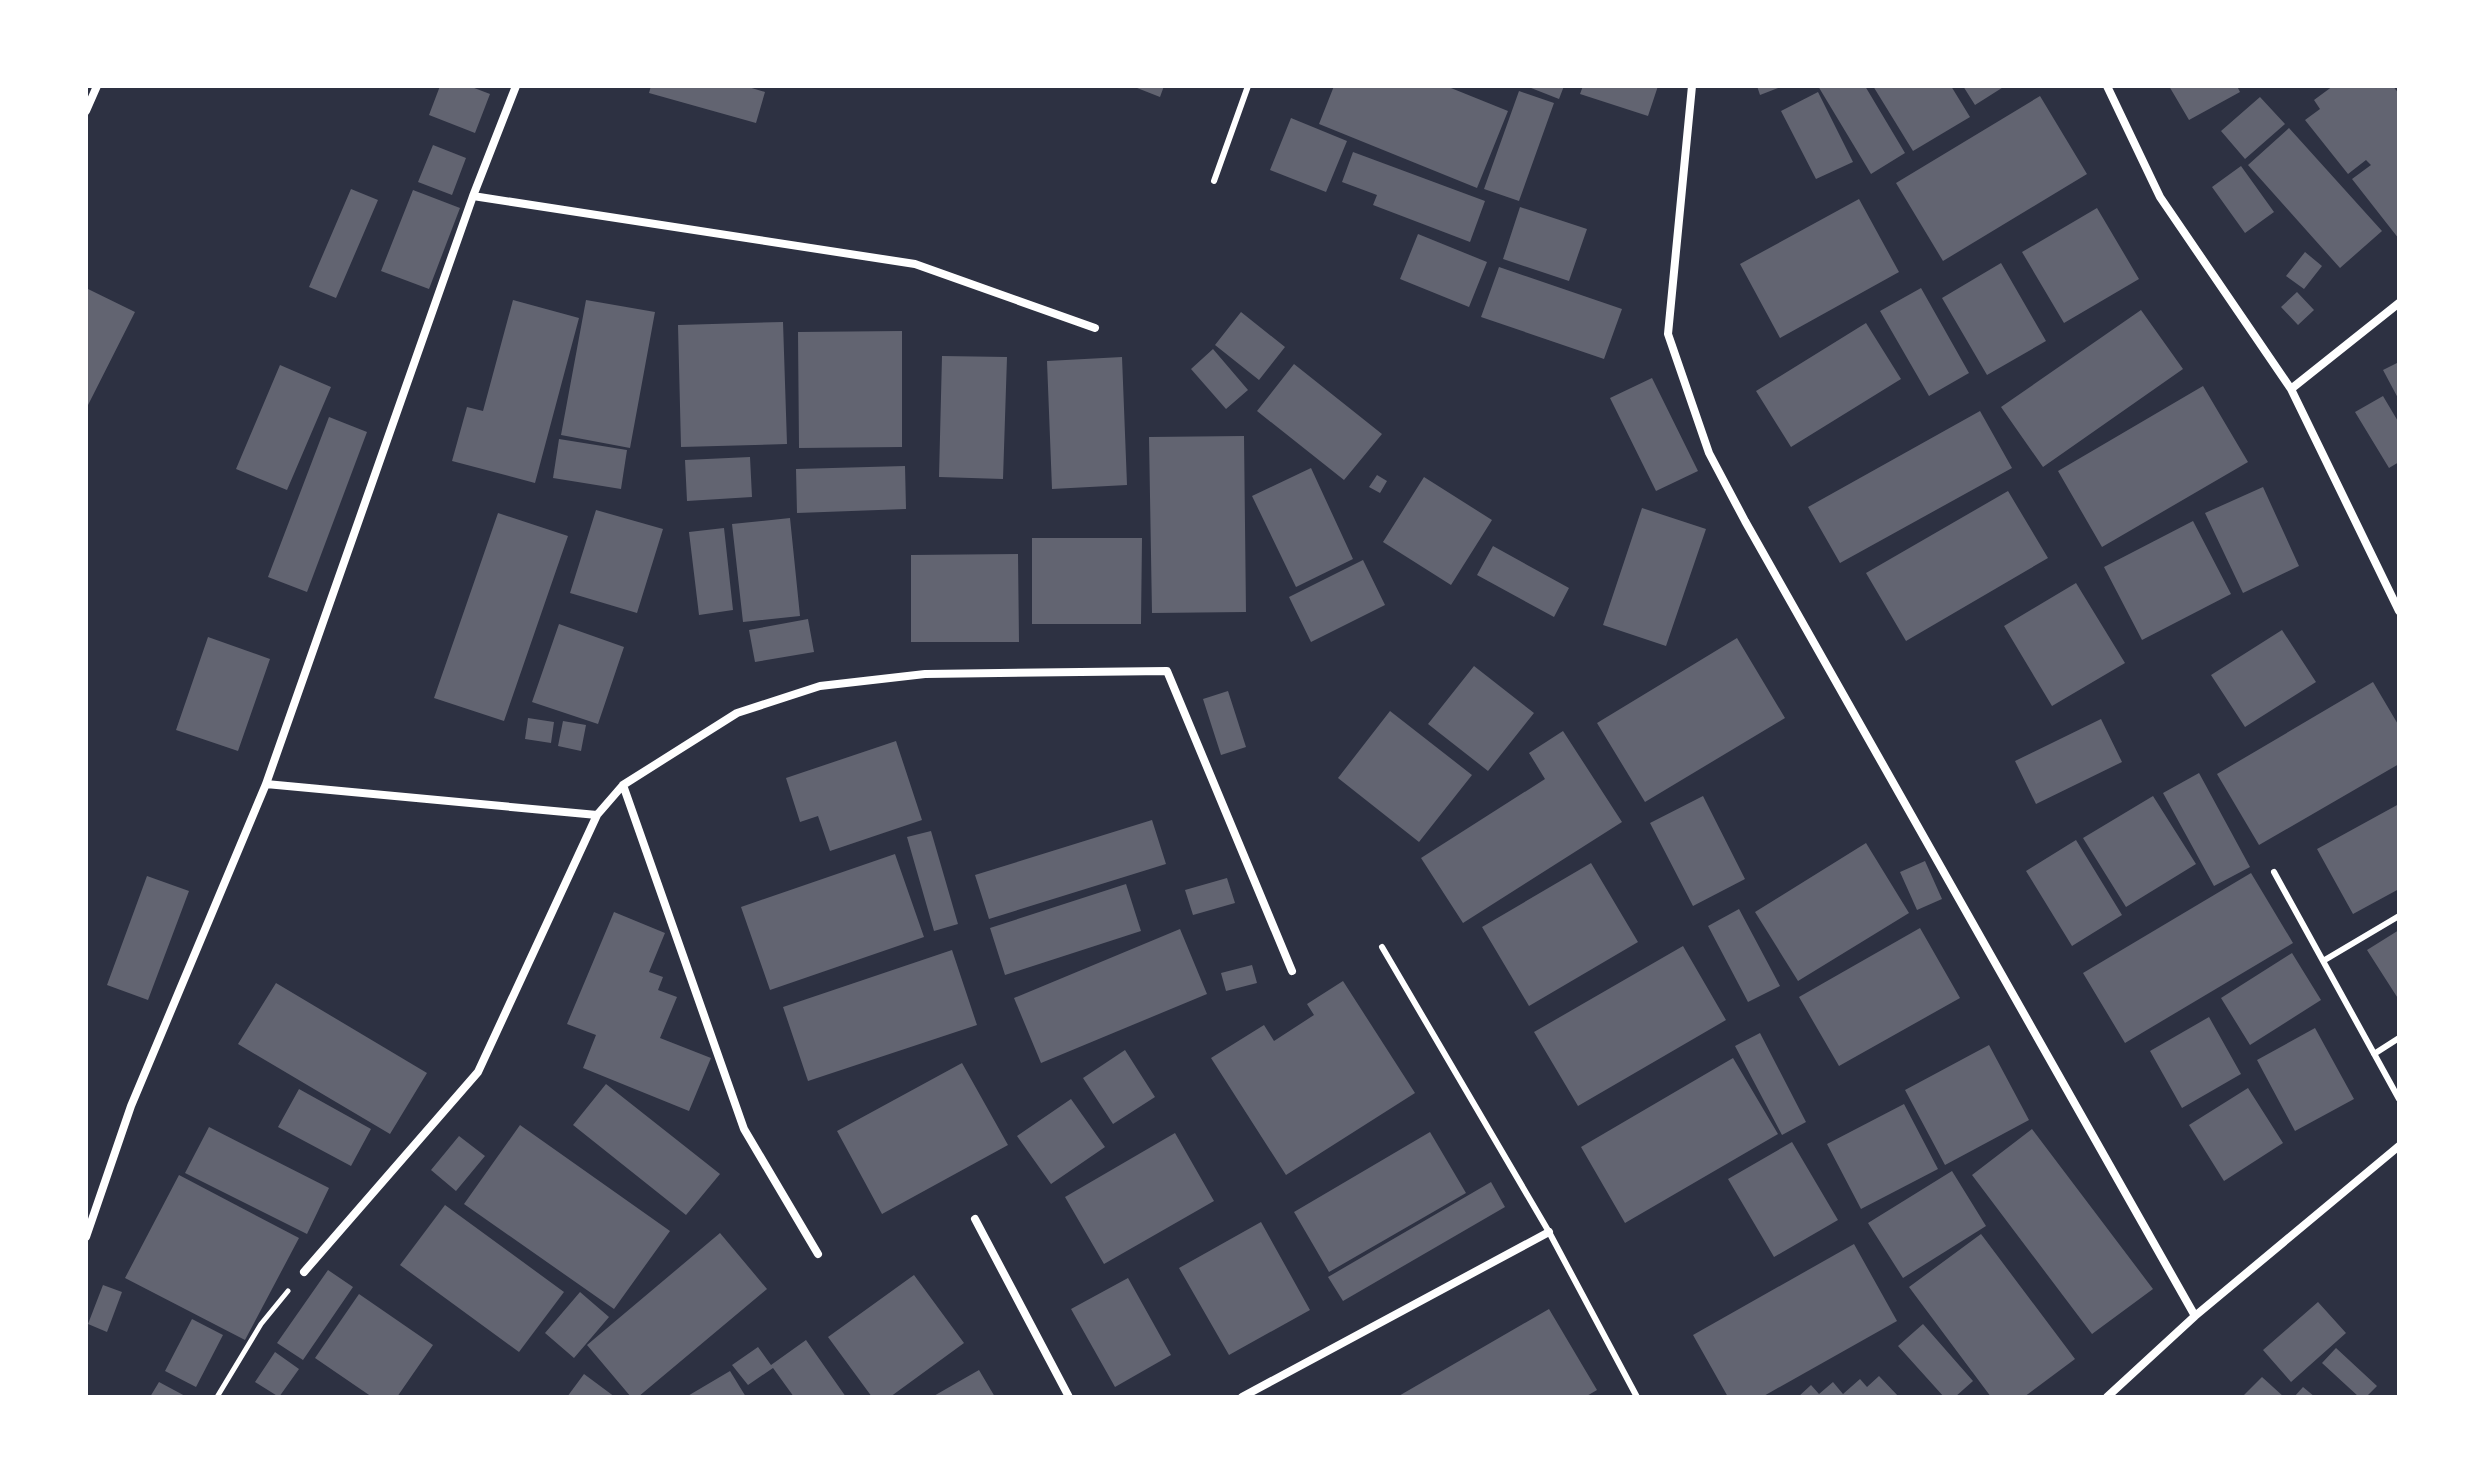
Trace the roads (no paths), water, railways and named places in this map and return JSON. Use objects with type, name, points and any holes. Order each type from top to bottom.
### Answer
[{"type":"street","points":[[86,111],[97,86]]},
{"type":"street","points":[[86,1237],[131,1106],[266,784],[473,196],[516,86]]},
{"type":"street","points":[[1692,86],[1668,334],[1709,453],[1752,535],[2195,1316]]},
{"type":"street","points":[[2107,86],[2160,197],[2291,389],[2399,611]]},
{"type":"street","points":[[473,196],[915,264],[1095,328]]},
{"type":"street","points":[[2291,389],[2399,303]]},
{"type":"street","points":[[304,1272],[478,1072],[597,815],[623,785],[737,713],[820,686],[925,674],[1167,671],[1292,971]]},
{"type":"street","points":[[266,784],[597,815]]},
{"type":"street","points":[[623,785],[744,1129],[818,1254]]},
{"type":"street","points":[[2107,1397],[2195,1316],[2399,1146]]},
{"type":"street","points":[[975,1219],[1069,1397]]},
{"type":"street","points":[[1242,1397],[1549,1232]]},
{"type":"lane","points":[[1214,181],[1248,86]]},
{"type":"lane","points":[[2274,872],[2399,1099]]},
{"type":"lane","points":[[2323,961],[2399,916]]},
{"type":"lane","points":[[1382,947],[1549,1232],[1637,1397]]},
{"type":"lane","points":[[2374,1054],[2399,1038]]}]
